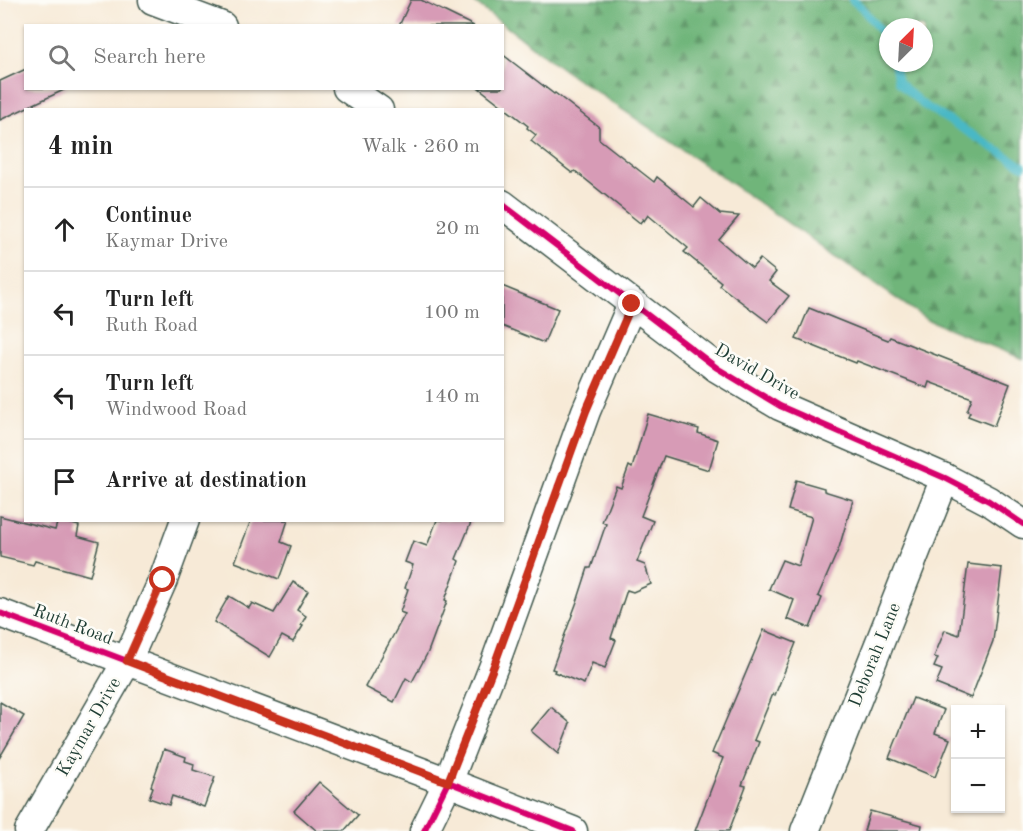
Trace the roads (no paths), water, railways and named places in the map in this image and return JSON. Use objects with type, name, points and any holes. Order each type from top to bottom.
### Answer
[{"type":"street","points":[[153,0],[217,24]]},
{"type":"street","points":[[339,108],[346,90]]},
{"type":"street","points":[[350,90],[376,108]]},
{"type":"street","name":"David Drive","points":[[504,206],[717,368],[780,406],[945,478],[989,501],[1023,524]]},
{"type":"street","points":[[424,831],[448,782],[495,663],[586,411],[632,304]]},
{"type":"street","name":"Deborah Lane","points":[[805,831],[945,478]]},
{"type":"street","name":"Kaymar Drive","points":[[29,831],[127,661],[163,580],[184,522]]},
{"type":"street","name":"Ruth Road","points":[[0,613],[573,831]]},
{"type":"waterway","points":[[852,0],[861,7],[879,30]]},
{"type":"waterway","points":[[896,72],[898,82],[922,104],[1023,166]]}]
